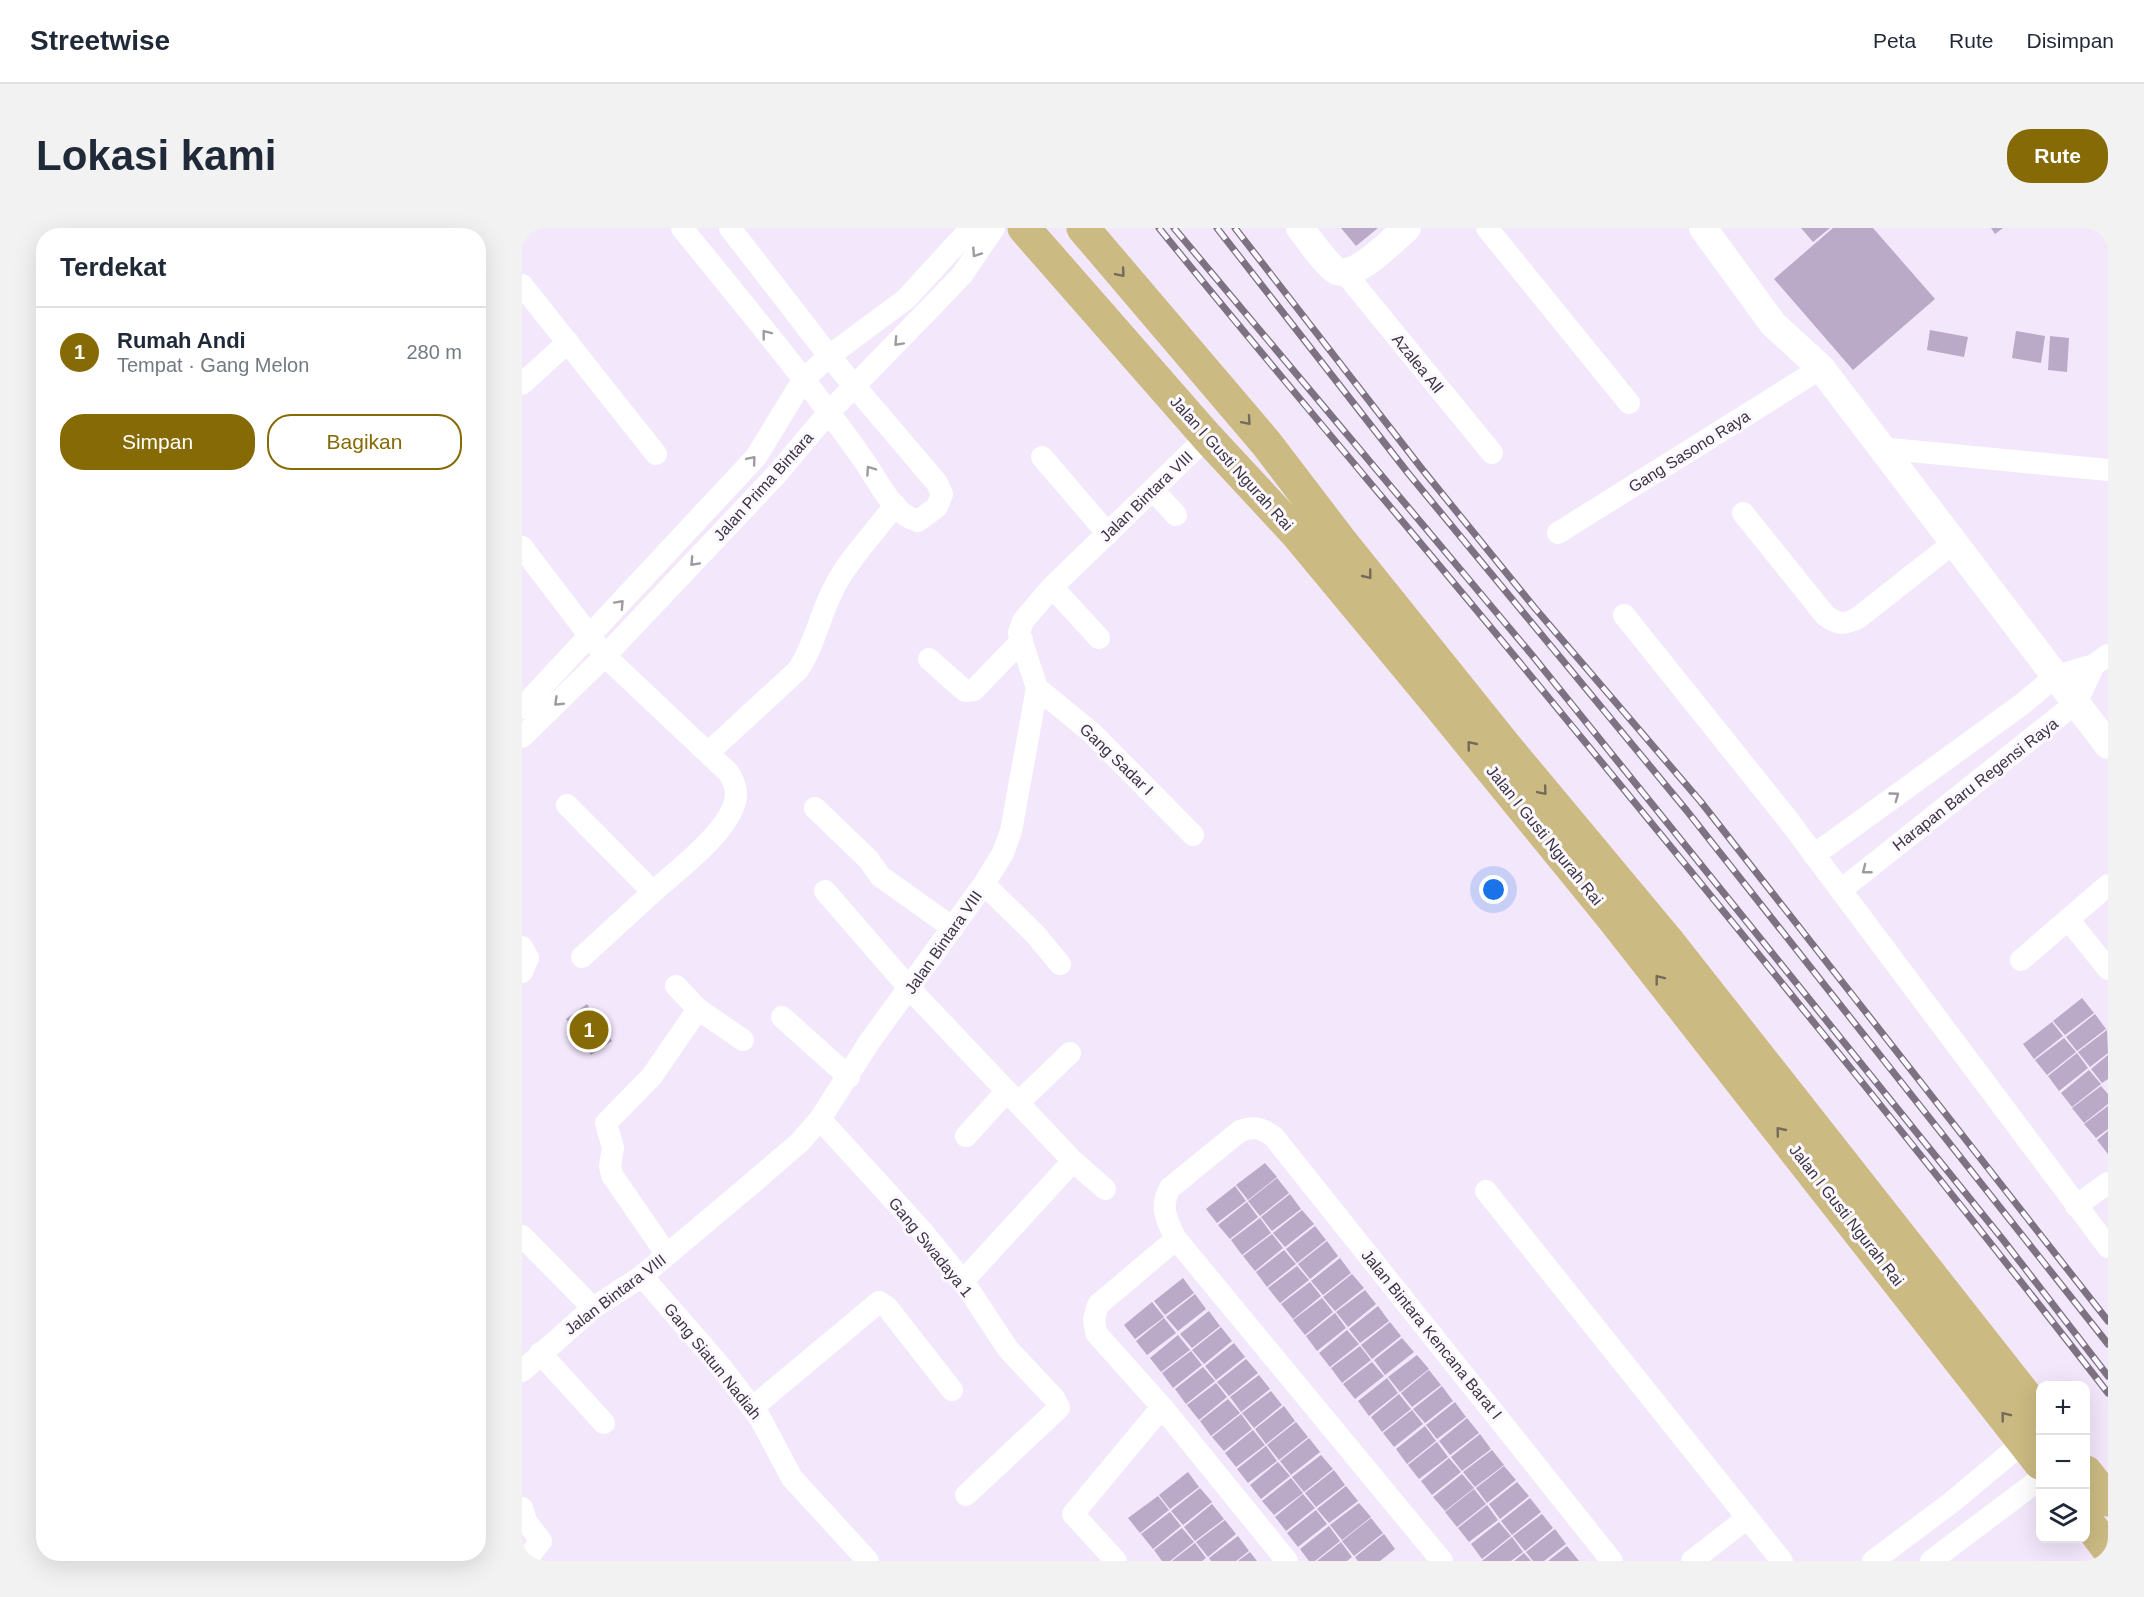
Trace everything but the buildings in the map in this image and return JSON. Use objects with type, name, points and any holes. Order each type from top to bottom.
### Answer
[{"type":"main road","name":"Jalan I Gusti Ngurah Rai","points":[[1024,228],[1207,438],[1296,533],[1611,916],[1881,1236]]},
{"type":"main road","name":"Jalan I Gusti Ngurah Rai","points":[[1083,228],[1266,443],[1340,540],[1507,748],[1667,940],[1881,1236],[2035,1440]]},
{"type":"main road","points":[[2090,1478],[2108,1500]]},
{"type":"main road","points":[[2090,1526],[2108,1549]]},
{"type":"street","points":[[682,228],[829,412],[895,505],[910,519],[918,521],[937,507],[942,494],[937,483],[829,356],[730,228]]},
{"type":"street","name":"Jalan Prima Bintara","points":[[522,708],[756,457],[803,380],[829,356],[906,299],[971,228]]},
{"type":"street","name":"Jalan Prima Bintara","points":[[522,737],[605,656],[776,475],[829,412],[962,275],[994,228]]},
{"type":"street","points":[[1300,228],[1335,270],[1345,273],[1360,267],[1407,228]]},
{"type":"street","points":[[1487,228],[1629,403]]},
{"type":"street","points":[[1703,228],[1773,324],[1821,368],[1952,544],[2108,745]]},
{"type":"street","name":"Azalea All","points":[[1345,273],[1492,453]]},
{"type":"street","points":[[522,285],[656,453]]},
{"type":"street","points":[[522,384],[568,342]]},
{"type":"street","name":"Gang Sasono Raya","points":[[1558,533],[1821,368]]},
{"type":"street","name":"Jalan Bintara VIII","points":[[522,1371],[593,1308],[642,1276],[667,1255],[800,1142],[820,1119],[870,1041],[910,989],[984,884],[1003,853],[1011,831],[1036,688],[1020,633],[1023,621],[1052,587],[1207,438]]},
{"type":"street","points":[[1880,448],[2108,470]]},
{"type":"street","points":[[1041,457],[1107,534]]},
{"type":"street","points":[[1153,490],[1176,515]]},
{"type":"street","points":[[709,752],[798,670],[809,653],[827,602],[837,582],[895,505]]},
{"type":"street","points":[[1743,513],[1825,615],[1835,622],[1845,624],[1858,618],[1952,544]]},
{"type":"street","points":[[522,547],[605,656],[709,752],[735,784],[734,804],[708,841],[582,957]]},
{"type":"street","points":[[1052,587],[1100,638]]},
{"type":"street","points":[[1624,615],[1841,890],[2108,1247]]},
{"type":"street","points":[[929,659],[965,691],[974,690],[1022,640]]},
{"type":"street","name":"Harapan Baru Regensi Raya","points":[[1814,855],[2021,705],[2056,676],[2101,660]]},
{"type":"street","name":"Harapan Baru Regensi Raya","points":[[1841,890],[2076,704],[2101,660]]},
{"type":"street","name":"Gang Sadar I","points":[[1036,688],[1091,732],[1193,835]]},
{"type":"street","points":[[567,805],[653,892]]},
{"type":"street","points":[[815,808],[869,860],[880,876],[953,928]]},
{"type":"street","points":[[984,884],[1035,934],[1060,964]]},
{"type":"street","points":[[2022,960],[2108,885]]},
{"type":"street","points":[[825,891],[910,989],[1074,1161],[1105,1189]]},
{"type":"street","points":[[2068,919],[2108,969]]},
{"type":"street","points":[[522,947],[528,958],[522,972]]},
{"type":"street","points":[[676,986],[698,1009],[743,1040]]},
{"type":"street","points":[[667,1255],[612,1175],[610,1166],[613,1148],[607,1128],[608,1119],[652,1076],[698,1009]]},
{"type":"street","points":[[782,1017],[849,1077]]},
{"type":"street","points":[[966,1136],[1070,1053]]},
{"type":"street","name":"Gang Swadaya 1","points":[[820,1119],[922,1231],[963,1281],[1008,1349],[1053,1398],[1059,1408],[966,1495]]},
{"type":"street","name":"Jalan Bintara Kencana Barat I","points":[[1176,1239],[1163,1209],[1164,1198],[1170,1188],[1240,1131],[1253,1127],[1264,1129],[1274,1137],[1612,1561]]},
{"type":"street","points":[[963,1281],[1074,1161]]},
{"type":"street","points":[[2076,1206],[2108,1183]]},
{"type":"street","points":[[1486,1191],[1782,1561]]},
{"type":"street","points":[[522,1236],[593,1308]]},
{"type":"street","points":[[1287,1561],[1162,1407],[1096,1333],[1094,1319],[1098,1305],[1103,1299],[1176,1239],[1433,1558]]},
{"type":"street","name":"Gang Siatun Nadiah","points":[[642,1276],[721,1367],[752,1408],[772,1438],[792,1478],[868,1561]]},
{"type":"street","points":[[752,1408],[879,1302],[887,1307],[952,1390]]},
{"type":"street","points":[[540,1353],[604,1423]]},
{"type":"street","points":[[1116,1561],[1073,1514],[1162,1407]]},
{"type":"street","points":[[1873,1561],[2035,1440]]},
{"type":"street","points":[[1931,1561],[2036,1482]]},
{"type":"street","points":[[1952,1502],[1974,1530]]},
{"type":"street","points":[[522,1508],[526,1521],[541,1541],[525,1561]]},
{"type":"street","points":[[1692,1561],[1747,1518]]},
{"type":"railway","points":[[1159,228],[1521,664],[1743,936],[1964,1209],[2108,1393]]},
{"type":"railway","points":[[1174,228],[1532,655],[2004,1241],[2108,1376]]},
{"type":"railway","points":[[1217,228],[1408,473],[1687,811],[2108,1344]]},
{"type":"railway","points":[[1235,228],[1422,469],[1534,607],[1701,802],[2108,1321]]},
{"type":"place","name":"Rumah Andi","points":[[589,1030]]}]
